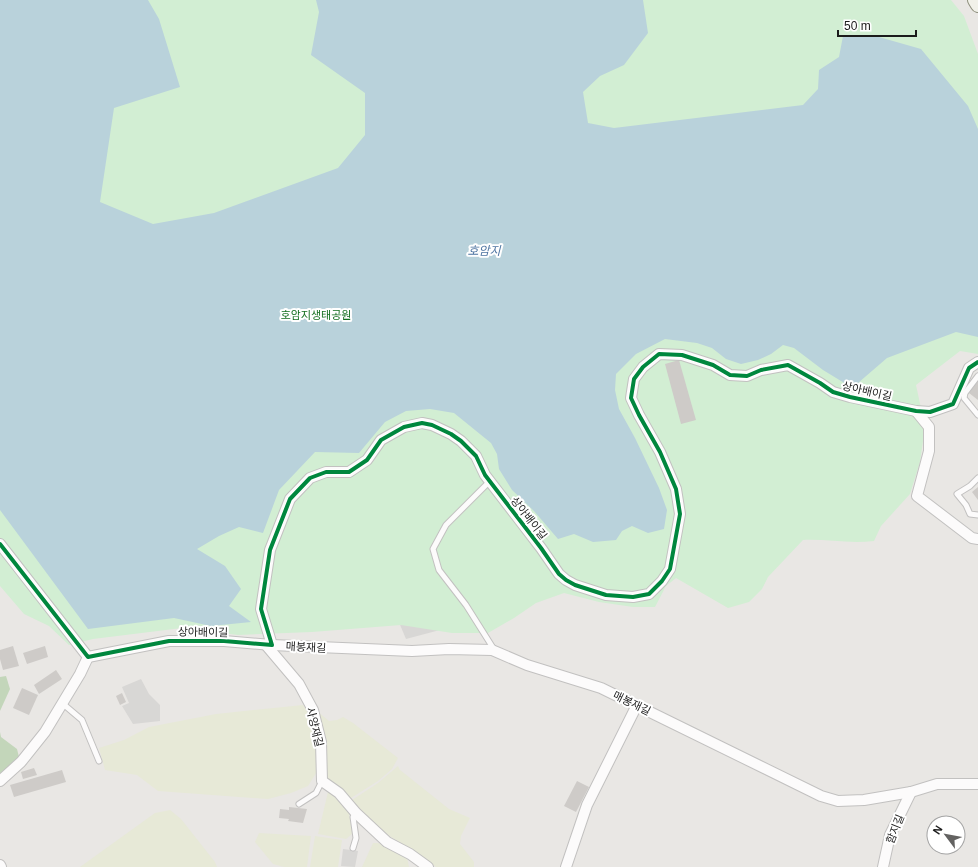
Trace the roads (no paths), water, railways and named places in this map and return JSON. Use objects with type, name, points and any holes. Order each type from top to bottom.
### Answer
[{"type":"main road","points":[[975,0],[978,5]]},
{"type":"street","name":"상아배이길","points":[[88,657],[169,641],[224,641],[269,645],[261,609],[270,550],[290,499],[310,478],[326,472],[349,472],[367,460],[381,440],[404,427],[422,423],[432,425],[443,429],[461,440],[476,456],[485,475],[559,574],[566,580],[575,585],[606,595],[633,597],[649,594],[662,581],[670,569],[680,514],[676,489],[660,452],[631,398],[634,379],[643,367],[659,354],[682,354],[713,366],[730,376],[747,376],[761,370],[788,365],[833,392],[916,412],[930,412],[952,404],[969,368],[978,362]]},
{"type":"street","points":[[916,412],[929,427],[929,451],[917,496],[972,538],[978,539]]},
{"type":"street","points":[[0,544],[88,657],[80,674],[45,732],[21,762],[0,781]]},
{"type":"street","name":"매봉재길","points":[[269,645],[412,651],[449,648],[492,650],[527,665],[601,688],[821,796],[838,801],[864,800],[911,792],[938,784],[978,784]]},
{"type":"street","name":"사양재길","points":[[269,645],[299,684],[313,710],[320,742],[322,781]]},
{"type":"street","points":[[566,867],[587,805],[637,705]]},
{"type":"street","points":[[322,781],[339,793],[356,813],[387,842],[410,854],[428,867]]},
{"type":"street","name":"함지길","points":[[883,867],[890,835],[911,792]]},
{"type":"lane","points":[[978,376],[965,392],[964,398],[978,415]]},
{"type":"lane","points":[[978,478],[970,486],[957,494],[966,505],[970,514],[978,515]]},
{"type":"lane","points":[[490,481],[446,525],[433,549],[439,570],[466,605],[496,652]]},
{"type":"lane","points":[[62,703],[82,720],[98,760]]},
{"type":"lane","points":[[299,804],[316,793],[322,781]]},
{"type":"lane","points":[[353,848],[356,838],[353,817],[356,813]]},
{"type":"water","name":"호암지","points":[[0,0],[148,0],[159,19],[180,87],[114,108],[100,202],[153,224],[214,213],[338,168],[365,135],[365,93],[311,55],[319,12],[316,0],[643,0],[648,33],[624,65],[600,76],[583,92],[588,123],[614,128],[803,105],[818,89],[819,70],[839,57],[843,36],[879,37],[921,49],[968,106],[978,129],[978,337],[956,332],[887,358],[858,383],[846,384],[823,370],[794,348],[783,345],[771,354],[758,360],[741,364],[726,359],[712,348],[697,343],[665,339],[636,354],[616,374],[615,390],[619,409],[659,488],[667,510],[664,529],[648,533],[632,526],[622,531],[616,540],[593,542],[574,534],[558,539],[534,511],[512,490],[499,469],[497,454],[491,443],[454,413],[430,409],[406,411],[385,422],[359,453],[315,452],[279,490],[263,533],[239,527],[219,536],[197,549],[225,566],[241,589],[229,606],[251,622],[211,626],[174,618],[88,629],[0,510]]},
{"type":"park label","name":"호암지생태공원","points":[[316,315]]}]
